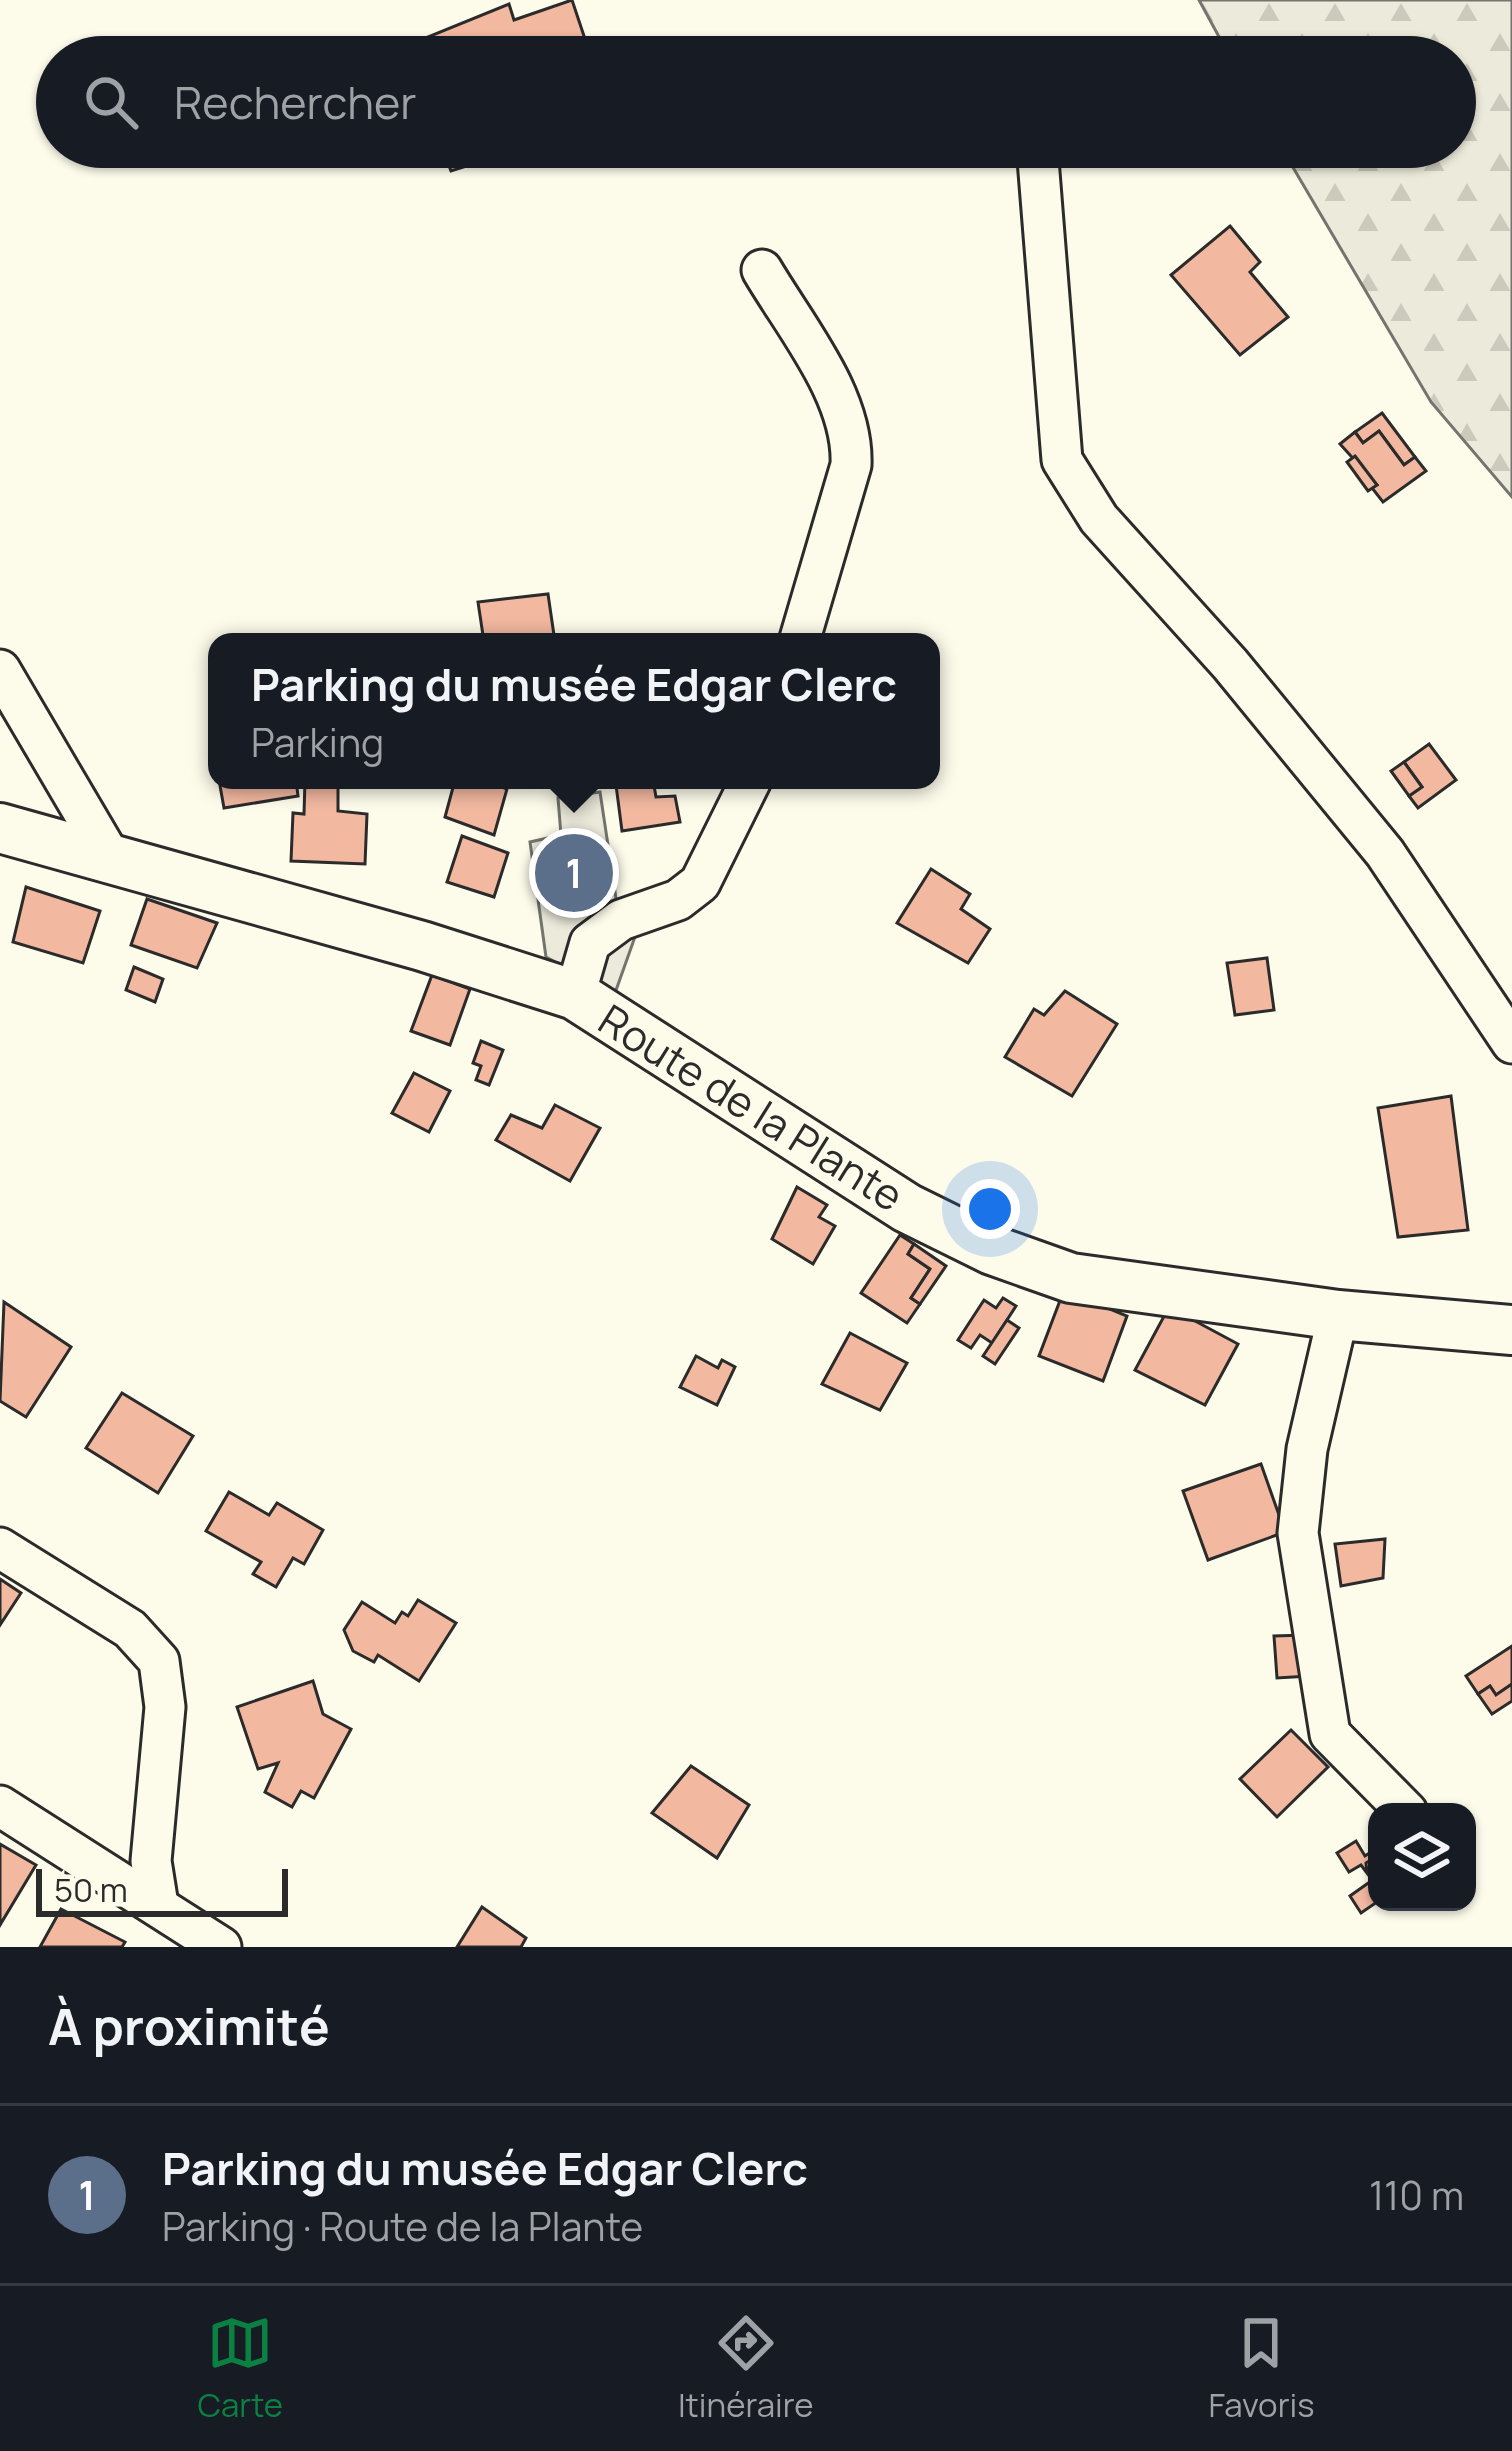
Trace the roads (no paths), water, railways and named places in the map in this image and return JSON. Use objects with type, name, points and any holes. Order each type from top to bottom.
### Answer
[{"type":"main road","name":"Route de la Plante","points":[[0,828],[115,864],[422,946],[574,995],[907,1208],[992,1250],[1071,1278],[1337,1315],[1512,1330]]},
{"type":"street","points":[[1039,168],[1062,460],[1099,519],[1230,664],[1385,853],[1512,1043]]},
{"type":"street","points":[[762,270],[840,403],[852,436],[851,465],[802,633]]},
{"type":"street","points":[[0,670],[115,864]]},
{"type":"street","points":[[574,995],[590,943],[621,920],[678,900],[700,883],[747,789]]},
{"type":"street","points":[[1337,1315],[1307,1449],[1298,1533],[1330,1735],[1398,1803]]},
{"type":"street","points":[[0,1548],[130,1629],[159,1661],[165,1707],[151,1861],[158,1905]]},
{"type":"street","points":[[0,1806],[221,1947]]},
{"type":"place","name":"Parking du musée Edgar Clerc","points":[[574,873]]}]
